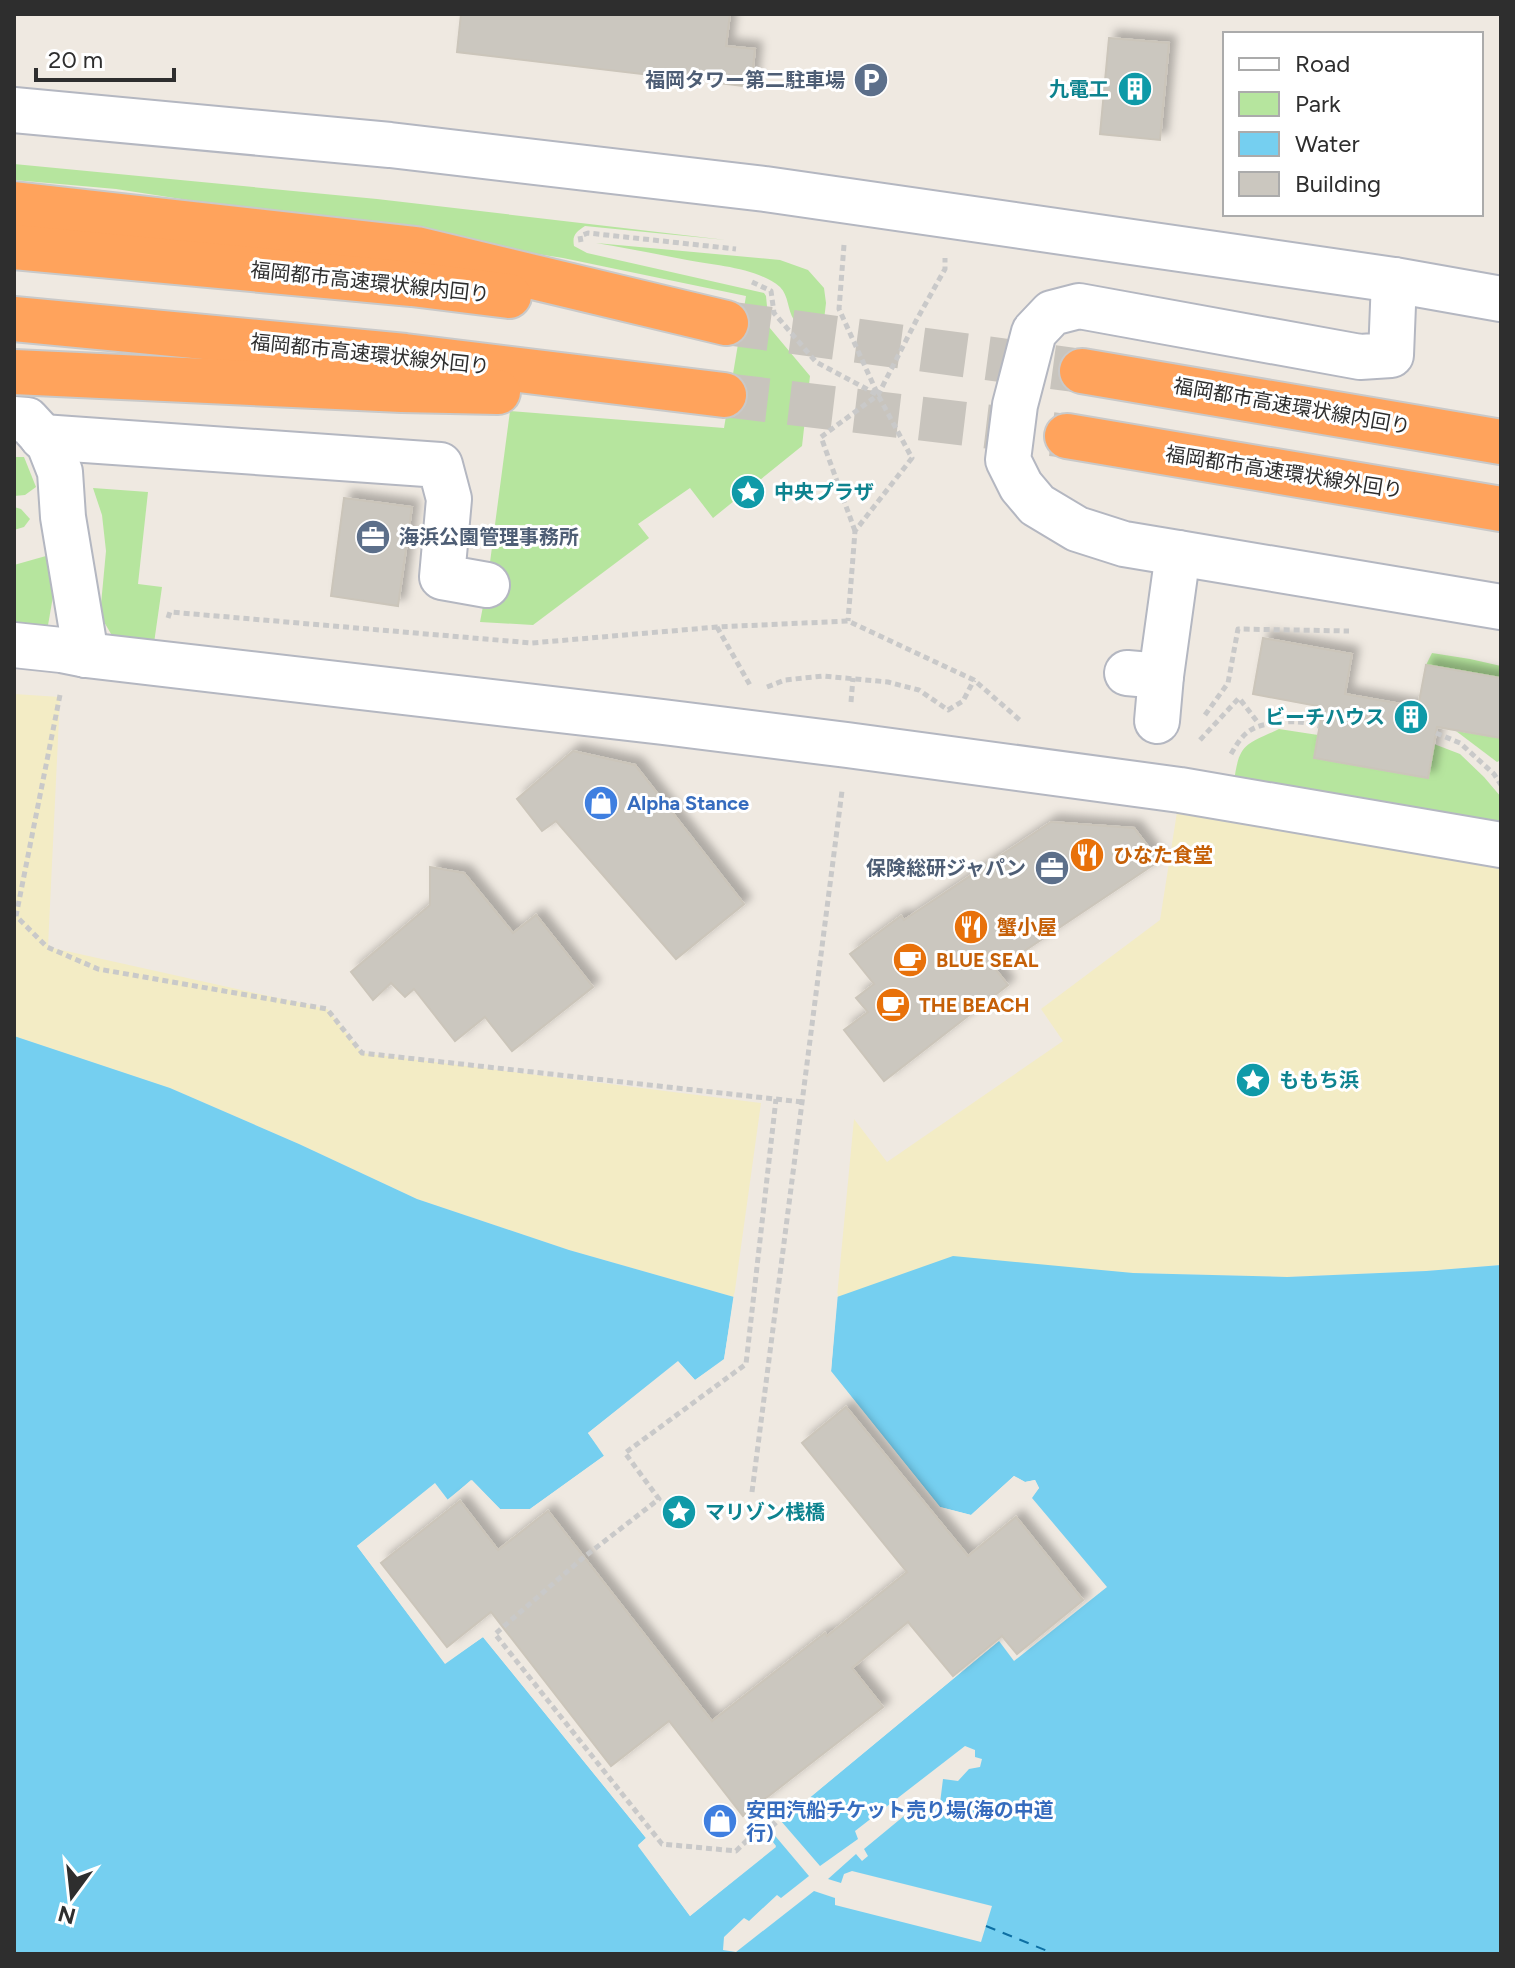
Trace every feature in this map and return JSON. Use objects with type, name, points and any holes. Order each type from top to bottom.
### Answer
[{"type":"highway","name":"福岡都市高速環状線内回り","points":[[14,204],[416,249],[726,323],[412,284],[14,247]]},
{"type":"highway","name":"福岡都市高速環状線外回り","points":[[14,319],[405,356],[724,395],[402,390],[14,372]]},
{"type":"highway","name":"福岡都市高速環状線内回り","points":[[1082,371],[1501,442]]},
{"type":"highway","name":"福岡都市高速環状線外回り","points":[[1067,436],[1501,509]]},
{"type":"street","points":[[14,110],[390,145],[765,189],[1394,280],[1501,299]]},
{"type":"street","points":[[1394,280],[1391,355],[1360,357],[1079,306],[1052,313],[1034,332],[1015,405],[1008,460],[1021,486],[1037,505],[1077,529],[1124,544],[1501,607]]},
{"type":"street","points":[[28,428],[440,465],[449,499],[442,577],[487,585]]},
{"type":"street","points":[[28,428],[49,444],[60,472],[73,653]]},
{"type":"street","points":[[1157,721],[1144,675],[1178,553]]},
{"type":"street","points":[[14,645],[847,745],[1180,790],[1501,845]]},
{"type":"path","points":[[844,244],[839,309],[878,395],[912,458],[855,531]]},
{"type":"path","points":[[848,621],[855,531],[821,437],[878,395],[945,269],[945,257]]},
{"type":"path","points":[[816,362],[878,395]]},
{"type":"path","points":[[532,643],[717,627],[848,621],[974,680],[1024,724]]},
{"type":"path","points":[[717,627],[754,693]]},
{"type":"path","points":[[1204,716],[1228,683],[1238,629],[1362,631]]},
{"type":"path","points":[[73,653],[60,697],[16,916],[47,947],[98,969],[327,1009],[362,1053],[802,1102]]},
{"type":"path","points":[[764,688],[785,680],[823,676],[888,682],[919,690],[948,710],[963,701],[974,680]]},
{"type":"path","points":[[1200,730],[1197,743],[1239,698],[1259,724]]},
{"type":"path","points":[[1213,796],[1239,740],[1259,724],[1297,720],[1319,726]]},
{"type":"path","points":[[1436,733],[1460,743],[1494,774],[1501,785]]},
{"type":"path","points":[[752,1492],[834,867],[847,745]]},
{"type":"path","points":[[1494,774],[1501,769]]},
{"type":"path","points":[[776,1099],[746,1364],[625,1453],[659,1499],[584,1557],[495,1634],[662,1844],[736,1851],[769,1819],[776,1826]]},
{"type":"green space","points":[[14,164],[377,199],[726,240],[585,226],[575,234],[574,246],[587,253],[764,293],[769,327],[810,376],[802,446],[713,518],[690,488],[638,524],[649,538],[533,625],[480,622],[510,411],[724,428],[746,296],[563,258],[116,189],[14,180]]},
{"type":"green space","points":[[596,243],[780,260],[808,270],[824,288],[826,303],[820,354],[796,325],[780,287],[760,275]]},
{"type":"green space","points":[[14,457],[24,457],[36,487],[25,495],[14,496]]},
{"type":"green space","points":[[93,488],[148,492],[138,584],[162,587],[153,650],[114,639],[100,615],[106,551],[102,515]]},
{"type":"green space","points":[[14,507],[21,509],[30,519],[24,527],[14,530]]},
{"type":"green space","points":[[53,554],[60,556],[47,631],[14,630],[14,565]]},
{"type":"green space","points":[[1432,653],[1501,666],[1501,678],[1426,665]]},
{"type":"green space","points":[[1279,729],[1318,735],[1314,758],[1427,778],[1434,744],[1460,754],[1501,797],[1501,829],[1234,782],[1241,752],[1251,743]]},
{"type":"green space","points":[[1456,731],[1501,738],[1501,760],[1497,762]]},
{"type":"sand","points":[[14,694],[60,697],[48,947],[327,1009],[362,1053],[761,1103],[734,1297],[569,1250],[417,1199],[170,1088],[14,1036]]},
{"type":"sand","name":"ももち浜","points":[[1177,812],[1501,867],[1501,1265],[1287,1277],[1133,1273],[837,1297],[854,1119],[887,1162],[1063,1041],[1041,1009],[1160,920]]},
{"type":"water","points":[[14,1036],[170,1088],[417,1199],[569,1250],[734,1297],[724,1359],[695,1380],[678,1362],[588,1433],[605,1455],[530,1509],[500,1509],[472,1480],[447,1500],[435,1484],[357,1546],[445,1663],[483,1637],[646,1838],[638,1845],[690,1916],[776,1847],[766,1834],[1000,1640],[1014,1660],[1106,1587],[1031,1498],[1039,1488],[1035,1480],[1025,1482],[1014,1476],[971,1515],[940,1507],[831,1371],[837,1297],[953,1256],[1133,1273],[1287,1277],[1501,1265],[1501,1954],[14,1954]]},
{"type":"pier","points":[[734,1293],[738,1297],[727,1362],[696,1384],[678,1367],[593,1434],[608,1453],[608,1458],[533,1512],[498,1513],[471,1485],[448,1504],[434,1489],[363,1547],[446,1658],[481,1633],[486,1634],[649,1836],[650,1841],[643,1846],[691,1911],[771,1846],[763,1836],[764,1831],[997,1637],[1003,1637],[1015,1655],[1101,1586],[1028,1500],[1035,1488],[1033,1484],[1024,1486],[1015,1481],[972,1519],[937,1510],[827,1373],[833,1297],[838,1293],[831,1372],[940,1507],[971,1515],[1014,1476],[1025,1482],[1035,1480],[1039,1488],[1032,1498],[1107,1587],[1014,1661],[999,1641],[781,1821],[820,1866],[858,1839],[855,1831],[965,1746],[975,1750],[975,1757],[982,1759],[980,1767],[969,1769],[958,1781],[943,1779],[940,1803],[934,1806],[917,1805],[922,1813],[918,1817],[910,1811],[864,1849],[868,1856],[862,1861],[856,1854],[828,1879],[841,1883],[844,1874],[852,1871],[992,1906],[981,1942],[835,1905],[835,1898],[814,1891],[736,1952],[723,1950],[724,1937],[744,1918],[749,1921],[777,1895],[781,1898],[809,1876],[771,1831],[767,1834],[776,1846],[690,1916],[638,1846],[646,1838],[483,1637],[445,1664],[357,1546],[435,1483],[448,1500],[471,1480],[500,1509],[530,1509],[604,1456],[588,1433],[678,1361],[695,1380],[724,1360]]},
{"type":"building","points":[[461,14],[730,14],[726,46],[755,49],[751,87],[457,52]]},
{"type":"building","name":"九電工","points":[[1109,38],[1169,43],[1160,140],[1100,134]]},
{"type":"building","name":"海浜公園管理事務所","points":[[344,498],[412,507],[398,606],[331,596]]},
{"type":"building","name":"ビーチハウス","points":[[1263,638],[1352,654],[1345,694],[1418,707],[1426,665],[1501,678],[1501,738],[1437,727],[1428,778],[1314,758],[1323,707],[1253,694]]},
{"type":"building","points":[[573,751],[635,765],[744,904],[676,959],[556,821],[542,831],[517,799]]},
{"type":"building","points":[[1051,822],[1134,828],[1159,861],[996,970],[1008,985],[884,1081],[844,1030],[868,1012],[856,998],[874,984],[850,954],[901,916],[904,920]]},
{"type":"building","points":[[430,867],[464,873],[513,933],[536,915],[593,987],[512,1051],[485,1017],[455,1041],[414,989],[405,997],[391,983],[373,1000],[351,972],[430,905]]},
{"type":"building","points":[[846,1407],[968,1556],[1016,1517],[1083,1600],[1017,1654],[1002,1636],[953,1676],[908,1622],[852,1668],[883,1707],[743,1816],[669,1721],[611,1766],[491,1612],[447,1647],[381,1563],[460,1501],[498,1550],[548,1511],[712,1721],[907,1572],[802,1443]]},
{"type":"ferry route","points":[[986,1926],[1055,1954]]},
{"type":"tunnel","points":[[726,323],[1082,371]]},
{"type":"tunnel","points":[[724,395],[1067,436]]},
{"type":"place","name":"福岡タワー第二駐車場","points":[[871,80]]},
{"type":"place","name":"九電工","points":[[1135,89]]},
{"type":"place","name":"中央プラザ","points":[[748,492]]},
{"type":"place","name":"海浜公園管理事務所","points":[[373,537]]},
{"type":"place","name":"ビーチハウス","points":[[1411,717]]},
{"type":"place","name":"Alpha Stance","points":[[601,803]]},
{"type":"place","name":"ひなた食堂","points":[[1087,855]]},
{"type":"place","name":"保険総研ジャパン","points":[[1052,868]]},
{"type":"place","name":"蟹小屋","points":[[971,927]]},
{"type":"place","name":"BLUE SEAL","points":[[910,960]]},
{"type":"place","name":"THE BEACH","points":[[893,1005]]},
{"type":"place","name":"ももち浜","points":[[1253,1080]]},
{"type":"place","name":"マリゾン桟橋","points":[[679,1512]]},
{"type":"place","name":"安田汽船チケット売り場(海の中道 行)","points":[[720,1821]]}]
